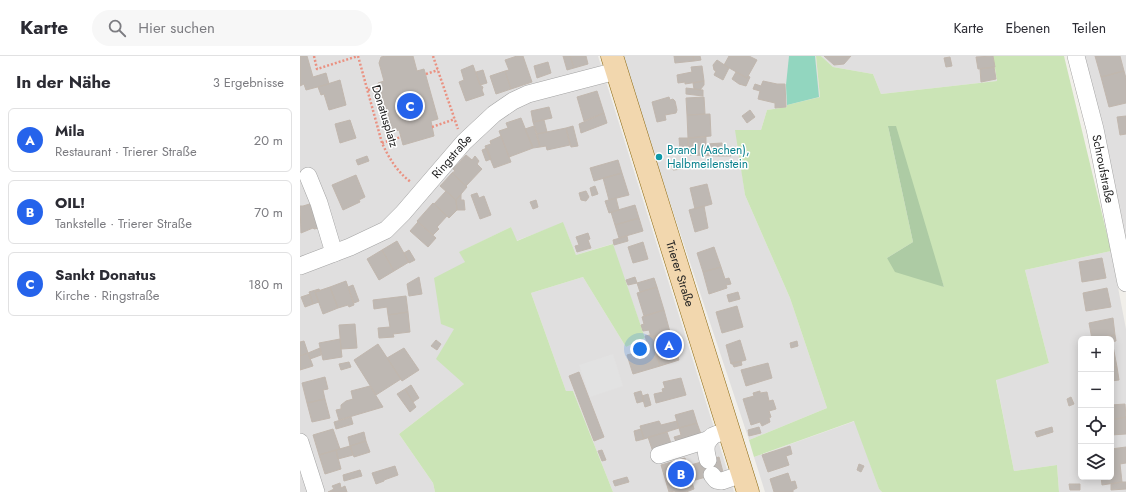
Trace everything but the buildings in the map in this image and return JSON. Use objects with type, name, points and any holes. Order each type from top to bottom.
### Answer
[{"type":"main road","name":"Trierer Straße","points":[[614,63],[719,434],[745,483]]},
{"type":"street","name":"Schroufstraße","points":[[1076,56],[1094,130],[1126,281]]},
{"type":"street","name":"Ringstraße","points":[[300,266],[350,247],[386,230],[403,213],[464,142],[494,114],[513,101],[528,94],[614,63]]},
{"type":"street","points":[[308,176],[319,203],[334,253]]},
{"type":"street","points":[[659,455],[719,434]]},
{"type":"street","points":[[719,434],[705,449],[710,468],[716,480],[745,483]]},
{"type":"street","points":[[300,442],[316,492]]},
{"type":"path","points":[[314,56],[317,69],[359,56]]},
{"type":"path","name":"Donatusplatz","points":[[359,56],[382,143],[388,156],[408,181],[422,191]]},
{"type":"path","points":[[434,56],[464,142]]},
{"type":"path","points":[[426,74],[438,70]]},
{"type":"path","points":[[368,90],[379,87]]},
{"type":"path","points":[[432,127],[455,119]]},
{"type":"path","points":[[382,143],[401,137]]},
{"type":"shaded area","points":[[300,56],[598,56],[734,492],[613,492],[573,391],[566,391],[531,293],[583,277],[626,347],[645,338],[612,244],[576,255],[563,223],[516,241],[511,227],[460,252],[465,261],[454,329],[464,384],[399,434],[433,483],[435,492],[300,492]]},
{"type":"shaded area","points":[[623,56],[816,56],[820,97],[787,105],[788,107],[767,110],[761,130],[736,130],[745,195],[790,298],[827,408],[749,440],[631,85]]},
{"type":"shaded area","points":[[821,56],[993,56],[997,81],[881,94],[873,74],[833,67]]},
{"type":"shaded area","points":[[1084,56],[1126,56],[1126,243],[1120,208]]},
{"type":"shaded area","points":[[1111,251],[1126,329],[1126,492],[1059,492],[1057,465],[1014,471],[996,379],[1049,363],[1025,270]]},
{"type":"shaded area","points":[[613,354],[623,386],[590,397],[579,365]]},
{"type":"shaded area","points":[[855,421],[879,489],[882,492],[765,492],[754,457]]},
{"type":"green space","points":[[789,56],[815,56],[819,97],[787,105],[786,85]]},
{"type":"green space","points":[[816,56],[821,56],[833,67],[873,74],[881,94],[997,81],[993,56],[1064,56],[1111,251],[1025,270],[1049,363],[996,380],[1014,471],[1057,465],[1059,492],[882,492],[879,489],[854,421],[754,457],[749,440],[827,408],[790,298],[745,195],[735,130],[761,130],[767,110],[787,107],[787,105],[820,97]],"holes":[[[888,126],[944,287],[887,258],[913,242]]]},
{"type":"green space","points":[[888,126],[896,126],[944,287],[895,272],[887,258],[913,242]]},
{"type":"green space","points":[[563,222],[576,255],[613,244],[645,338],[626,347],[583,277],[531,293],[566,391],[573,391],[613,492],[435,492],[433,483],[399,434],[464,384],[436,359],[454,329],[441,324],[434,278],[465,262],[459,252],[511,227],[517,241]]},
{"type":"place","name":"Sankt Donatus","points":[[410,106]]},
{"type":"place","name":"Brand (Aachen), Halbmeilenstein","points":[[659,157]]},
{"type":"place","name":"Mila","points":[[669,345]]},
{"type":"place","name":"OIL!","points":[[681,474]]}]
